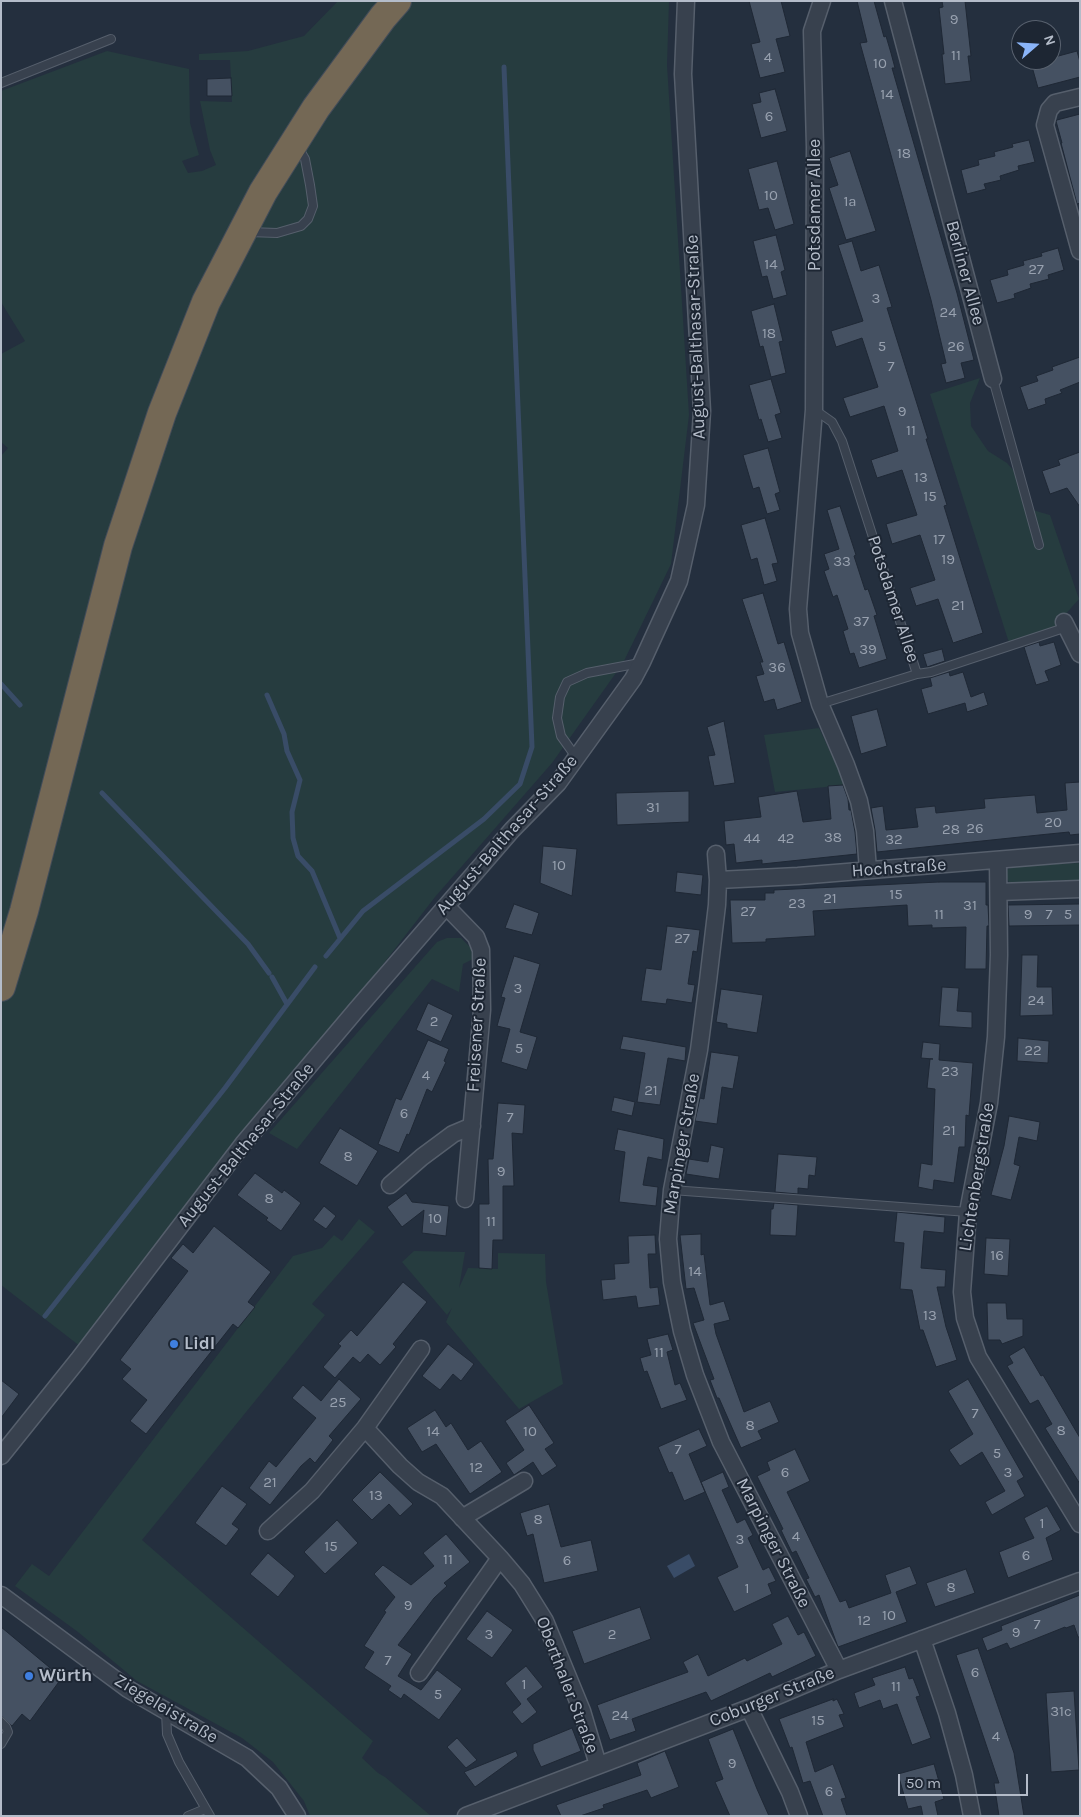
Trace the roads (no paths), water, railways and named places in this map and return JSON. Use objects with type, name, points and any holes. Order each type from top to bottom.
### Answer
[{"type":"highway","points":[[1,987],[24,911],[118,546],[166,404],[206,302],[263,192],[295,141],[316,108],[383,17],[397,1]]},
{"type":"street","name":"August-Balthasar-Straße","points":[[1,1456],[78,1360],[243,1144],[512,830],[558,782],[633,679],[642,662],[678,581],[696,505],[702,411],[683,74],[686,1]]},
{"type":"street","name":"Potsdamer Allee","points":[[822,1],[812,31],[815,156],[814,410],[798,608],[800,633],[820,704],[859,801],[868,870]]},
{"type":"street","name":"Berliner Allee","points":[[893,1],[993,380]]},
{"type":"street","points":[[1080,97],[1055,104],[1049,110],[1045,125],[1080,251]]},
{"type":"street","points":[[1066,624],[1080,654]]},
{"type":"street","name":"Hochstraße","points":[[718,880],[798,876],[1080,853]]},
{"type":"street","name":"Marpinger Straße","points":[[716,854],[717,905],[699,1050],[672,1190],[668,1239],[672,1282],[682,1331],[695,1375],[721,1442],[839,1670]]},
{"type":"street","name":"Lichtenbergstraße","points":[[998,860],[999,955],[996,1037],[989,1103],[968,1212],[962,1292],[965,1318],[978,1357],[1080,1524]]},
{"type":"street","points":[[999,892],[1080,889]]},
{"type":"street","name":"Freisener Straße","points":[[446,906],[476,937],[481,950],[482,1010],[466,1199]]},
{"type":"street","points":[[390,1185],[422,1157],[453,1134],[472,1126]]},
{"type":"street","points":[[268,1531],[312,1490],[366,1428],[421,1349]]},
{"type":"street","name":"Oberthaler Straße","points":[[366,1428],[400,1466],[418,1482],[442,1496],[522,1584],[545,1622],[582,1711],[598,1765]]},
{"type":"street","points":[[462,1518],[524,1481]]},
{"type":"street","points":[[419,1673],[500,1558]]},
{"type":"street","name":"Coburger Straße","points":[[466,1816],[484,1812],[598,1765],[749,1708],[839,1670],[1080,1581]]},
{"type":"street","name":"Ziegeleistraße","points":[[1,1595],[128,1689],[248,1758],[279,1788],[297,1816]]},
{"type":"street","points":[[922,1639],[947,1713],[964,1774],[972,1816]]},
{"type":"street","points":[[749,1708],[790,1792],[799,1816]]},
{"type":"lane","points":[[1,83],[111,38]]},
{"type":"lane","points":[[242,232],[277,233],[301,226],[308,219],[313,206],[310,185],[305,159],[295,141]]},
{"type":"lane","name":"Berliner Allee","points":[[993,380],[1039,545]]},
{"type":"lane","name":"Potsdamer Allee","points":[[814,410],[832,422],[842,441],[917,674],[820,704]]},
{"type":"lane","points":[[917,674],[931,672],[1066,624]]},
{"type":"lane","points":[[576,757],[561,736],[557,718],[560,697],[567,682],[587,673],[642,662]]},
{"type":"lane","points":[[672,1190],[968,1212]]},
{"type":"lane","points":[[166,1710],[168,1734],[176,1755],[208,1812],[188,1816]]},
{"type":"lane","points":[[1,1722],[8,1732],[1,1744]]},
{"type":"water","points":[[689,1554],[695,1566],[674,1578],[667,1566]]},
{"type":"waterway","points":[[326,956],[363,911],[484,819],[520,784],[532,747],[504,67]]},
{"type":"waterway","points":[[1,684],[20,705]]},
{"type":"waterway","points":[[267,695],[284,734],[287,751],[300,780],[292,812],[293,838],[298,856],[312,871],[340,938]]},
{"type":"waterway","points":[[102,793],[248,944],[269,973]]},
{"type":"waterway","points":[[45,1316],[225,1088],[315,967]]},
{"type":"waterway","points":[[272,977],[287,1004]]},
{"type":"place","name":"Lidl","points":[[174,1344]]},
{"type":"place","name":"Würth","points":[[29,1676]]}]
